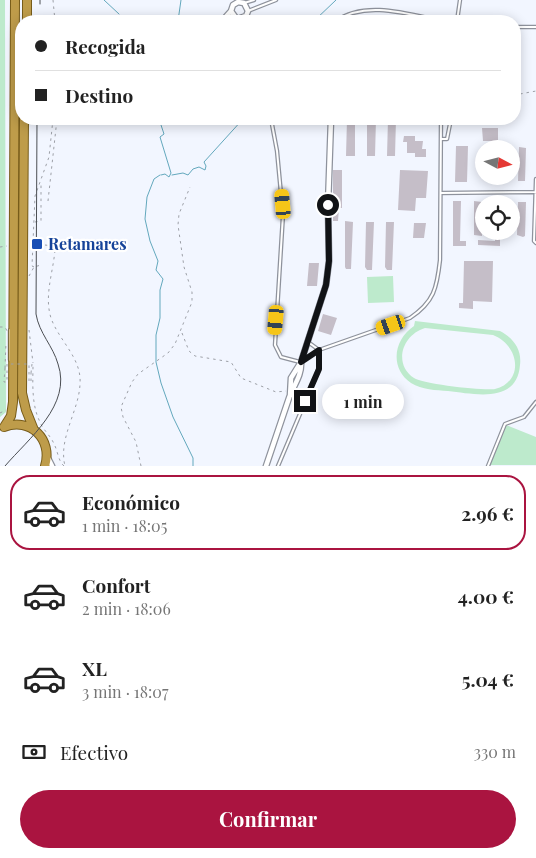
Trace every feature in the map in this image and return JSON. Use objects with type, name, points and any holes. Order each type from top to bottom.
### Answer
[{"type":"highway","points":[[14,0],[15,81]]},
{"type":"highway","points":[[22,0],[23,15]]},
{"type":"highway","points":[[27,0],[27,15]]},
{"type":"highway","points":[[2,428],[13,410],[18,368],[16,125]]},
{"type":"highway","points":[[18,323],[24,125]]},
{"type":"highway","points":[[18,368],[23,401],[34,430],[44,441],[47,456],[45,466]]},
{"type":"highway","points":[[2,428],[19,424],[34,430]]},
{"type":"street","points":[[227,15],[233,5],[238,2],[244,3],[248,11],[246,15]]},
{"type":"street","points":[[231,11],[234,15]]},
{"type":"street","points":[[266,466],[290,396],[291,378],[301,362],[326,285],[329,261],[328,205],[331,125]]},
{"type":"street","points":[[47,456],[52,466]]},
{"type":"lane","points":[[244,3],[254,0]]},
{"type":"lane","points":[[248,11],[276,0]]},
{"type":"lane","points":[[458,15],[460,0]]},
{"type":"lane","points":[[362,7],[376,6],[398,9],[420,15]]},
{"type":"lane","points":[[344,15],[353,8]]},
{"type":"lane","points":[[521,27],[536,27]]},
{"type":"lane","points":[[272,125],[277,151],[283,215],[275,344],[281,357],[301,362],[319,350],[410,318],[420,311],[431,299],[438,282],[440,260],[441,125]]},
{"type":"lane","points":[[441,139],[447,139],[450,125]]},
{"type":"lane","points":[[536,179],[534,240],[536,243]]},
{"type":"lane","points":[[441,193],[535,192]]},
{"type":"lane","points":[[18,323],[9,338],[9,355],[18,368]]},
{"type":"lane","points":[[308,342],[319,350]]},
{"type":"lane","points":[[278,466],[319,369],[319,350]]},
{"type":"lane","points":[[488,466],[505,424],[524,417],[536,402]]},
{"type":"path","points":[[53,0],[54,15]]},
{"type":"path","points":[[521,94],[536,90]]},
{"type":"path","points":[[29,280],[34,266],[32,266],[35,196],[50,158],[53,125]]},
{"type":"path","points":[[48,201],[56,125]]},
{"type":"path","points":[[33,222],[41,221],[41,183]]},
{"type":"path","points":[[142,466],[136,442],[123,417],[121,407],[132,382],[138,374],[168,353],[180,338],[192,302],[192,292],[184,266],[180,242],[178,214],[190,187]]},
{"type":"path","points":[[44,245],[53,246],[55,250],[49,282],[51,317],[75,360],[81,382],[79,396],[64,442],[62,456],[64,466]]},
{"type":"path","points":[[0,247],[8,246]]},
{"type":"path","points":[[34,266],[40,267],[41,265]]},
{"type":"path","points":[[0,327],[5,327],[7,331]]},
{"type":"path","points":[[29,329],[34,364],[33,397],[37,414],[39,421],[54,442],[61,463],[64,466]]},
{"type":"path","points":[[181,332],[189,351],[195,356],[231,362],[241,378],[276,392],[286,390],[290,396]]},
{"type":"path","points":[[6,341],[4,382],[7,382],[7,364],[29,364],[29,382],[31,382],[32,364],[34,364]]},
{"type":"green space","points":[[0,0],[5,0],[6,412],[0,417]]},
{"type":"green space","points":[[393,276],[394,302],[368,303],[367,277]]},
{"type":"green space","points":[[415,321],[500,331],[513,341],[520,354],[517,377],[511,386],[493,394],[470,394],[434,390],[415,385],[404,377],[399,370],[397,362],[398,346],[402,338],[414,326]],"holes":[[[425,328],[493,335],[502,340],[508,347],[513,354],[515,363],[511,379],[505,385],[495,389],[429,383],[414,378],[404,365],[402,358],[406,343],[417,332]]]},
{"type":"green space","points":[[506,425],[536,437],[536,465],[490,465]]},
{"type":"building","points":[[347,125],[355,125],[355,156],[346,156]]},
{"type":"building","points":[[367,125],[376,125],[375,156],[367,156]]},
{"type":"building","points":[[388,125],[396,125],[395,156],[387,156]]},
{"type":"building","points":[[482,128],[498,128],[498,140],[483,140]]},
{"type":"building","points":[[404,136],[415,136],[415,141],[423,141],[422,149],[426,149],[426,157],[415,157],[415,153],[407,153],[407,142],[403,142]]},
{"type":"building","points":[[456,146],[468,146],[467,182],[455,182]]},
{"type":"building","points":[[520,147],[526,148],[525,181],[520,181]]},
{"type":"building","points":[[333,170],[342,170],[342,208],[339,208],[338,221],[333,221]]},
{"type":"building","points":[[400,170],[428,171],[426,198],[416,198],[415,211],[398,210]]},
{"type":"building","points":[[453,201],[461,201],[460,241],[466,241],[466,246],[453,246]]},
{"type":"building","points":[[474,201],[475,235],[474,235]]},
{"type":"building","points":[[520,202],[526,202],[525,236],[520,236]]},
{"type":"building","points":[[345,221],[353,222],[351,269],[346,269],[345,267]]},
{"type":"building","points":[[366,222],[374,222],[372,270],[367,270],[365,267]]},
{"type":"building","points":[[386,222],[394,222],[392,270],[387,270],[385,267]]},
{"type":"building","points":[[414,223],[426,223],[424,238],[413,238]]},
{"type":"building","points":[[478,240],[500,240],[500,246],[478,245]]},
{"type":"building","points":[[464,261],[493,261],[492,302],[473,301],[473,309],[459,308],[459,303],[463,303]]},
{"type":"building","points":[[309,263],[319,263],[317,286],[307,286]]},
{"type":"building","points":[[323,314],[337,318],[331,335],[318,331]]},
{"type":"waterway","points":[[104,0],[119,14]]},
{"type":"waterway","points":[[179,15],[181,0]]},
{"type":"waterway","points":[[320,15],[336,0]]},
{"type":"waterway","points":[[161,125],[164,134],[160,137],[171,173],[169,177],[165,174],[161,175]]},
{"type":"waterway","points":[[172,175],[183,173],[188,175],[193,169],[199,167],[205,170],[204,162],[238,125]]},
{"type":"waterway","points":[[160,175],[154,179],[147,197],[145,219],[150,241],[158,261],[156,270],[163,279],[160,290],[160,318],[156,335],[156,362],[173,417],[193,458],[193,466]]},
{"type":"tram line","points":[[5,466],[46,420],[54,407],[61,379],[56,357],[40,327],[36,314],[37,125]]},
{"type":"place","name":"Retamares","points":[[37,244]]},
{"type":"route","points":[[305,401],[319,369],[319,350],[301,362],[326,285],[329,261],[328,205]]}]
